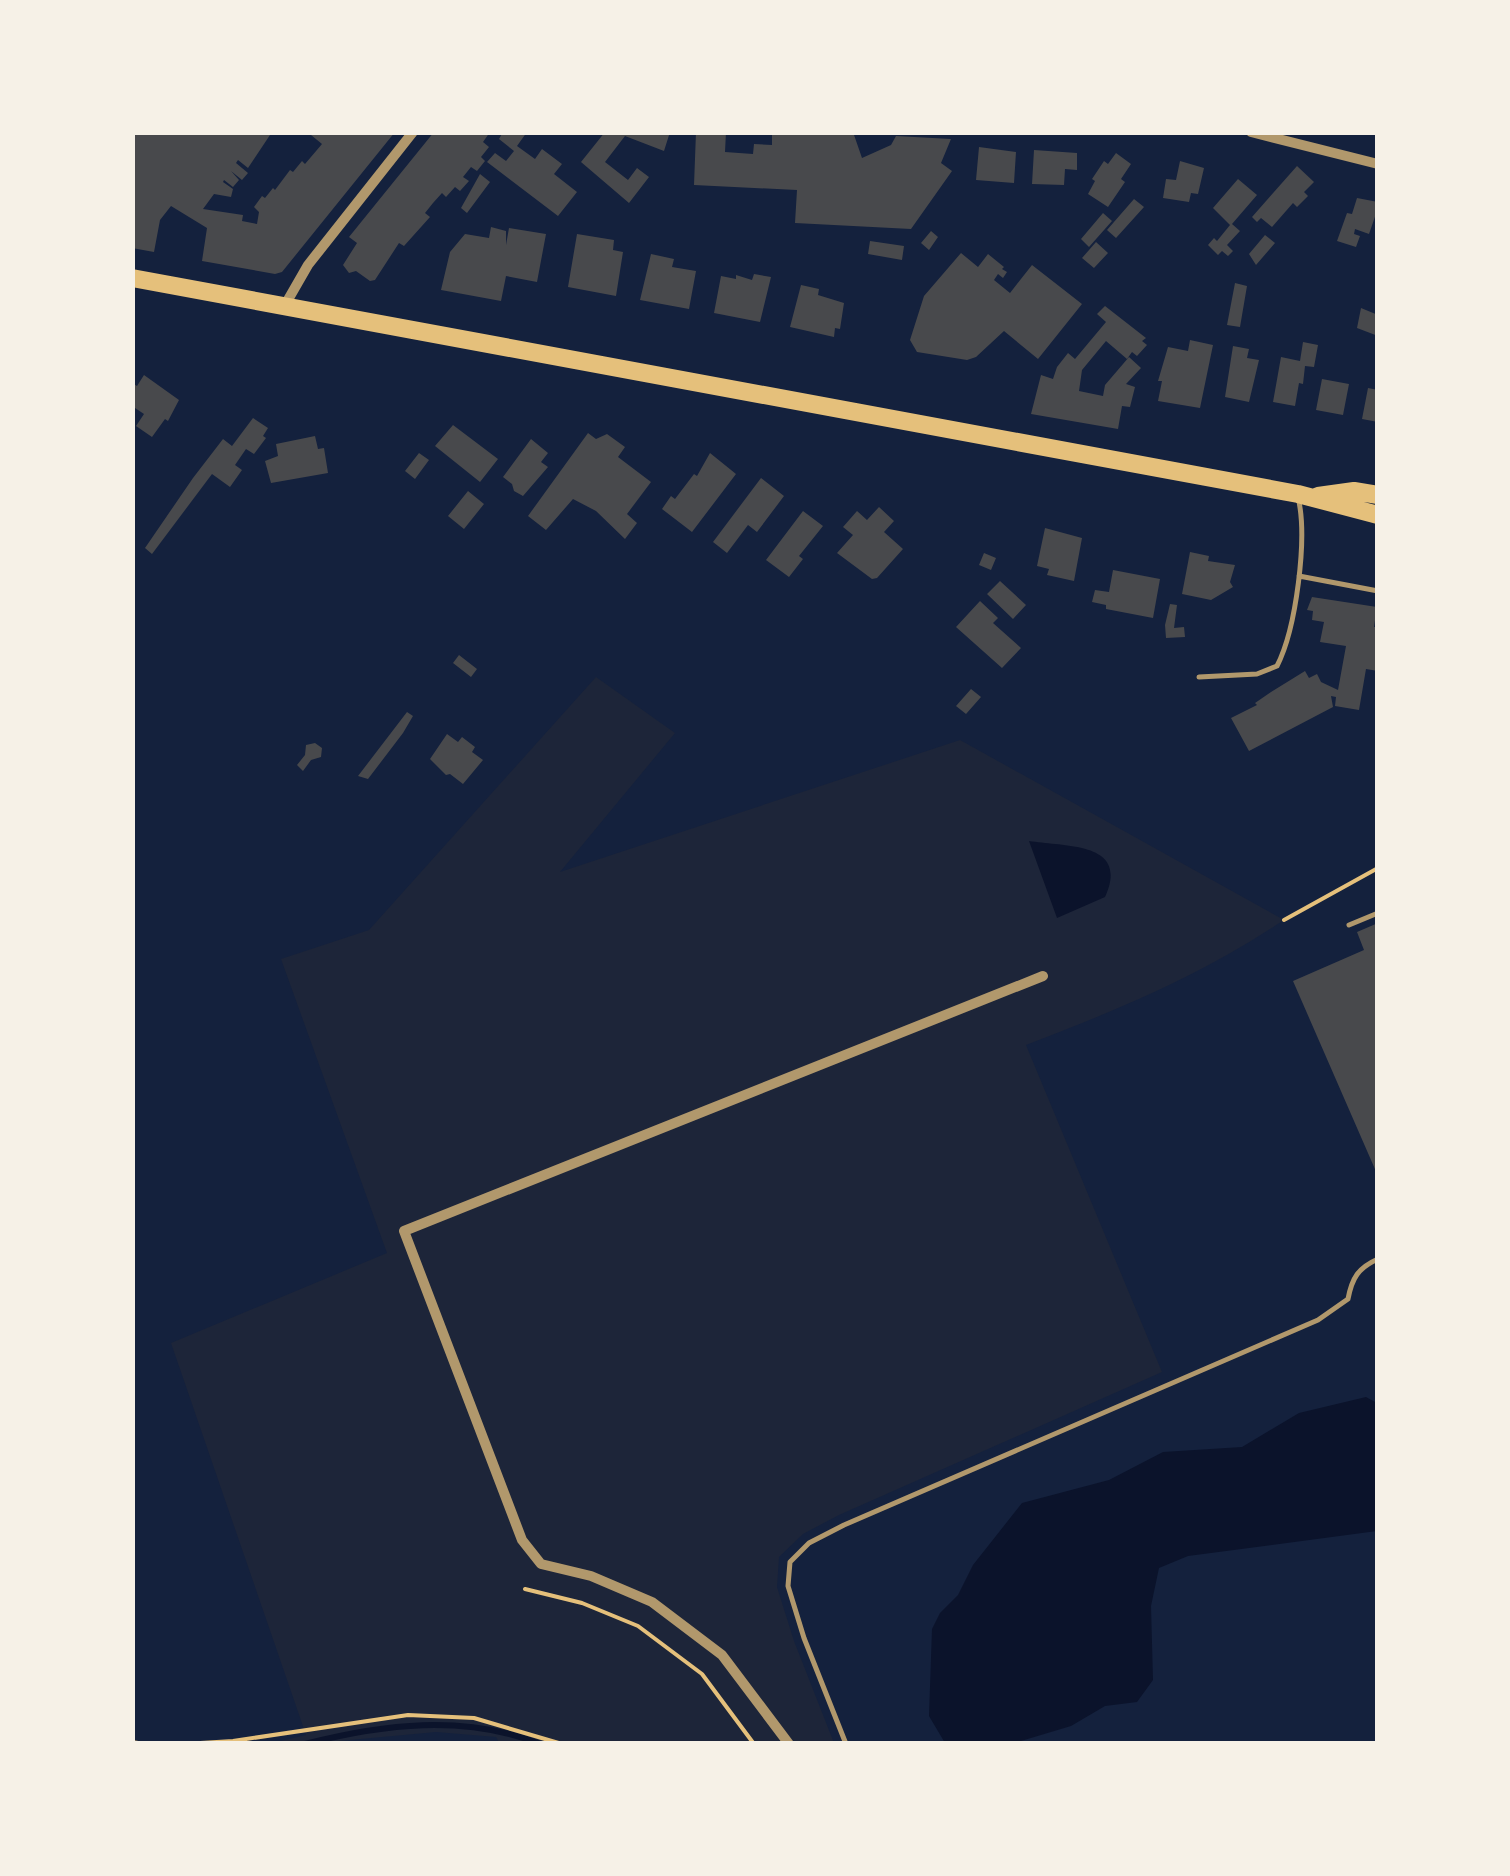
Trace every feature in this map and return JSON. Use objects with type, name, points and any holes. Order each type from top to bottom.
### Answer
[{"type":"main road","points":[[132,278],[1305,496],[1378,515]]},
{"type":"main road","points":[[1305,496],[1354,491],[1378,496]]},
{"type":"street","points":[[285,305],[308,266],[414,132]]},
{"type":"street","points":[[1251,132],[1378,164]]},
{"type":"street","points":[[789,1744],[722,1655],[652,1602],[591,1576],[541,1564],[522,1540],[404,1232],[1043,976]]},
{"type":"lane","points":[[1200,677],[1257,674],[1277,666],[1284,652],[1299,576],[1305,496]]},
{"type":"lane","points":[[1299,576],[1378,591]]},
{"type":"lane","points":[[1349,925],[1378,913]]},
{"type":"lane","points":[[846,1744],[788,1586],[790,1562],[809,1543],[1335,1312],[1348,1300],[1351,1281],[1362,1266],[1378,1258]]},
{"type":"path","points":[[1284,920],[1378,868]]},
{"type":"path","points":[[525,1589],[582,1603],[638,1626],[702,1674],[754,1744]]},
{"type":"path","points":[[184,1744],[232,1741],[408,1715],[474,1718],[562,1744]]},
{"type":"path","points":[[132,1742],[144,1744]]},
{"type":"shaded area","points":[[596,677],[675,733],[560,872],[960,740],[1284,920],[1159,990],[1026,1045],[1162,1372],[839,1515],[803,1534],[779,1557],[777,1587],[834,1743],[541,1744],[521,1737],[534,1743],[500,1744],[496,1737],[436,1732],[318,1743],[272,1743],[306,1735],[171,1343],[387,1253],[281,959],[369,930]]},
{"type":"shaded area","points":[[1029,841],[1076,847],[1102,857],[1109,866],[1110,879],[1105,897],[1057,918]]},
{"type":"shaded area","points":[[1366,1397],[1377,1403],[1377,1531],[1188,1556],[1159,1568],[1151,1606],[1153,1680],[1137,1702],[1105,1706],[1071,1726],[1014,1743],[945,1743],[929,1716],[932,1629],[940,1613],[958,1595],[973,1565],[1022,1503],[1109,1480],[1163,1452],[1242,1447],[1299,1413]]},
{"type":"building","points":[[132,132],[272,132],[248,168],[238,160],[236,163],[248,173],[242,180],[231,171],[239,180],[233,187],[224,180],[233,189],[231,197],[214,194],[203,209],[243,215],[242,221],[257,224],[259,212],[254,207],[262,196],[265,198],[275,190],[302,161],[305,164],[322,144],[311,135],[313,132],[395,132],[282,272],[275,274],[202,261],[207,228],[171,206],[160,220],[154,252],[132,248]]},
{"type":"building","points":[[434,132],[490,132],[483,142],[489,147],[481,157],[485,161],[477,171],[471,167],[463,177],[469,181],[460,191],[455,187],[446,197],[442,193],[425,213],[430,217],[404,246],[399,243],[375,280],[370,281],[356,271],[349,273],[343,265],[357,243],[349,237]]},
{"type":"building","points":[[503,132],[527,132],[517,146],[535,159],[542,149],[562,164],[554,174],[577,192],[558,216],[487,162],[495,153],[506,161],[514,151],[499,139]]},
{"type":"building","points":[[605,132],[670,132],[664,151],[625,136],[605,162],[628,180],[637,168],[649,177],[629,203],[581,162]]},
{"type":"building","points":[[696,132],[726,132],[725,152],[753,154],[754,144],[772,145],[772,132],[853,132],[862,158],[891,145],[896,136],[951,139],[941,163],[952,171],[911,229],[795,223],[797,190],[694,185]]},
{"type":"building","points":[[979,147],[1016,152],[1014,183],[976,180]]},
{"type":"building","points":[[1034,150],[1077,153],[1077,170],[1065,169],[1064,185],[1032,184]]},
{"type":"building","points":[[1116,153],[1131,164],[1121,179],[1125,182],[1108,207],[1088,194],[1104,161],[1108,164]]},
{"type":"building","points":[[1180,161],[1204,168],[1198,194],[1191,193],[1189,202],[1163,198],[1166,179],[1176,180]]},
{"type":"building","points":[[1297,166],[1314,182],[1304,192],[1308,196],[1297,207],[1293,203],[1272,227],[1261,218],[1257,222],[1252,217]]},
{"type":"building","points":[[480,174],[490,182],[467,213],[461,208]]},
{"type":"building","points":[[1238,179],[1257,195],[1232,224],[1240,231],[1227,245],[1233,251],[1228,256],[1222,251],[1218,255],[1208,245],[1214,238],[1217,241],[1230,225],[1213,208]]},
{"type":"building","points":[[1357,198],[1378,202],[1378,208],[1369,234],[1355,229],[1354,234],[1360,236],[1356,247],[1337,241]]},
{"type":"building","points":[[1134,199],[1144,207],[1116,238],[1107,230]]},
{"type":"building","points":[[1103,213],[1112,221],[1089,247],[1081,239]]},
{"type":"building","points":[[491,227],[506,231],[506,245],[509,228],[546,234],[537,282],[506,276],[501,301],[441,290],[450,252],[465,234],[489,238]]},
{"type":"building","points":[[931,231],[938,237],[929,250],[921,243]]},
{"type":"building","points":[[577,234],[614,240],[613,250],[623,252],[616,296],[568,287]]},
{"type":"building","points":[[1265,235],[1275,243],[1256,265],[1249,254]]},
{"type":"building","points":[[870,241],[904,246],[902,260],[868,254]]},
{"type":"building","points":[[1096,242],[1108,253],[1094,268],[1082,258]]},
{"type":"building","points":[[961,253],[978,267],[988,254],[1004,267],[1007,272],[1003,278],[998,274],[994,280],[1010,293],[1032,265],[1082,304],[1038,359],[1004,331],[976,357],[967,360],[917,352],[910,340],[924,296]]},
{"type":"building","points":[[651,254],[674,259],[672,267],[696,271],[689,309],[640,300]]},
{"type":"building","points":[[754,274],[771,277],[760,322],[714,313],[721,276],[752,280]]},
{"type":"building","points":[[1235,283],[1247,286],[1240,327],[1227,325]]},
{"type":"building","points":[[801,285],[819,289],[818,295],[844,303],[840,329],[835,328],[834,337],[790,327]]},
{"type":"building","points":[[1105,306],[1146,338],[1142,341],[1147,345],[1137,356],[1132,352],[1127,359],[1106,341],[1082,370],[1079,391],[1103,396],[1105,385],[1129,357],[1141,368],[1126,384],[1135,387],[1130,407],[1122,406],[1118,429],[1031,414],[1041,375],[1053,379],[1068,353],[1075,359],[1106,322],[1097,314]]},
{"type":"building","points":[[1361,308],[1378,315],[1378,336],[1357,328]]},
{"type":"building","points":[[1190,340],[1213,345],[1200,408],[1158,401],[1162,381],[1158,381],[1168,347],[1188,351]]},
{"type":"building","points":[[1303,342],[1318,345],[1314,367],[1305,366],[1295,406],[1273,402],[1281,357],[1300,361]]},
{"type":"building","points":[[1233,346],[1249,349],[1247,358],[1259,360],[1249,402],[1225,397]]},
{"type":"building","points":[[144,375],[179,400],[168,421],[165,419],[152,437],[136,426],[144,414],[132,406],[132,383],[137,386]]},
{"type":"building","points":[[1322,379],[1349,384],[1343,415],[1316,410]]},
{"type":"building","points":[[1368,388],[1378,390],[1378,422],[1362,419]]},
{"type":"building","points":[[253,418],[268,428],[263,436],[266,438],[254,454],[246,449],[235,465],[242,470],[230,487],[212,474],[152,554],[145,548],[193,478],[223,439],[232,446]]},
{"type":"building","points":[[453,425],[498,459],[480,482],[435,446]]},
{"type":"building","points":[[588,433],[596,439],[607,434],[625,447],[618,457],[651,482],[627,514],[637,523],[625,539],[596,511],[573,499],[546,530],[528,516]]},
{"type":"building","points":[[315,436],[318,449],[324,448],[328,473],[271,483],[265,461],[278,456],[276,444]]},
{"type":"building","points":[[531,439],[548,453],[541,462],[548,467],[523,496],[503,477]]},
{"type":"building","points":[[419,453],[429,460],[415,479],[405,471]]},
{"type":"building","points":[[710,453],[736,474],[692,532],[662,509],[694,474],[697,476]]},
{"type":"building","points":[[761,478],[784,496],[757,532],[748,525],[727,553],[713,542]]},
{"type":"building","points":[[468,491],[484,504],[464,529],[448,516]]},
{"type":"building","points":[[879,507],[894,521],[884,532],[903,549],[872,579],[837,553],[853,535],[843,527],[857,511],[867,520]]},
{"type":"building","points":[[803,511],[823,526],[799,556],[803,559],[789,577],[766,560]]},
{"type":"building","points":[[1045,528],[1082,538],[1074,581],[1047,575],[1049,569],[1037,566]]},
{"type":"building","points":[[1190,552],[1209,556],[1208,561],[1235,565],[1230,582],[1233,587],[1211,600],[1182,594]]},
{"type":"building","points":[[984,553],[996,558],[991,570],[979,565]]},
{"type":"building","points":[[1113,570],[1160,579],[1153,618],[1106,609],[1106,605],[1092,602],[1095,590],[1109,592]]},
{"type":"building","points":[[1000,581],[1026,605],[1013,619],[987,594]]},
{"type":"building","points":[[1312,597],[1377,607],[1374,627],[1378,627],[1378,671],[1366,669],[1359,710],[1335,706],[1336,697],[1331,696],[1333,707],[1249,751],[1231,718],[1305,671],[1309,678],[1317,674],[1321,682],[1338,690],[1346,646],[1320,642],[1324,622],[1312,620],[1313,611],[1307,610]]},
{"type":"building","points":[[980,601],[998,618],[993,623],[1021,648],[1002,668],[956,627]]},
{"type":"building","points":[[1170,604],[1177,605],[1174,628],[1184,627],[1185,637],[1166,638]]},
{"type":"building","points":[[459,655],[477,669],[471,677],[453,663]]},
{"type":"building","points":[[971,689],[981,697],[966,714],[956,706]]},
{"type":"building","points":[[407,712],[413,716],[368,779],[358,776]]},
{"type":"building","points":[[447,734],[458,742],[462,737],[483,760],[463,784],[446,775],[430,759]]},
{"type":"building","points":[[315,743],[322,748],[321,757],[311,760],[303,771],[297,765],[305,755],[306,745]]},
{"type":"building","points":[[1378,923],[1378,1176],[1293,981],[1364,950],[1357,932]]},
{"type":"waterway","points":[[305,1744],[364,1731],[423,1725],[482,1729],[541,1744]]}]
